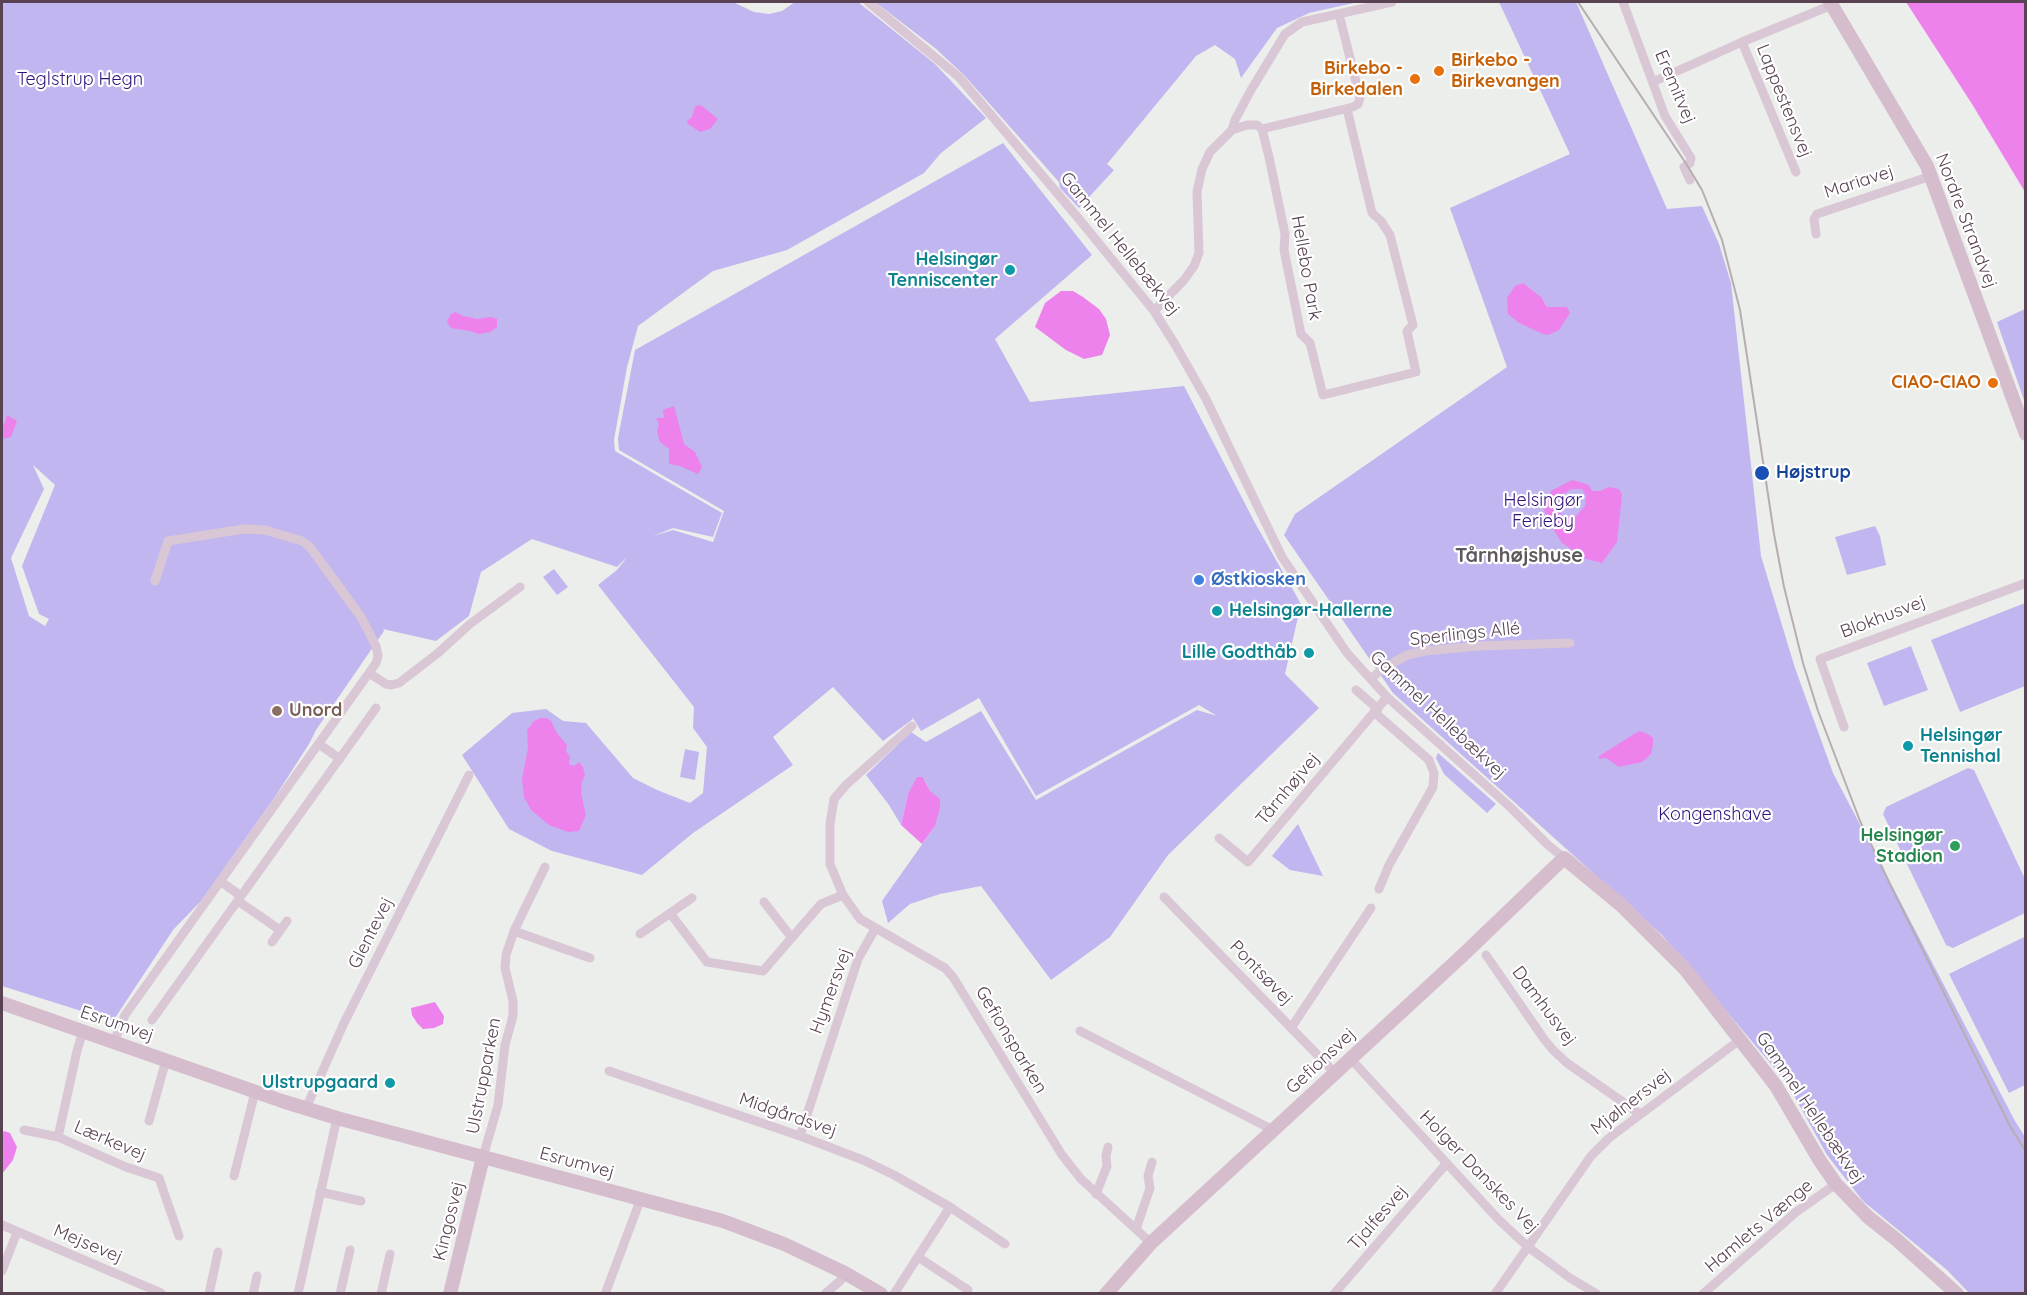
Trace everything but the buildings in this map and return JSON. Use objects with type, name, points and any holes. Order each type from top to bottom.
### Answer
[{"type":"main road","name":"Nordre Strandvej","points":[[1831,3],[1932,176],[2025,434]]},
{"type":"main road","name":"Gammel Hellebækvej","points":[[1564,858],[1621,905],[1685,969],[1776,1086],[1836,1184],[1868,1217],[1957,1293]]},
{"type":"main road","name":"Gefionsvej","points":[[1106,1293],[1152,1243],[1464,954],[1564,858]]},
{"type":"main road","name":"Esrumvej","points":[[2,1003],[255,1092],[337,1118],[712,1218],[757,1233],[845,1273],[881,1293]]},
{"type":"main road","name":"Kingosvej","points":[[450,1293],[483,1157]]},
{"type":"street","name":"Gammel Hellebækvej","points":[[868,2],[959,77],[1080,219],[1154,311],[1206,399],[1282,557],[1347,653],[1387,697],[1564,858]]},
{"type":"street","points":[[1154,311],[1184,280],[1194,266],[1199,253],[1197,192],[1202,169],[1210,152],[1232,130],[1251,90],[1285,34],[1302,22],[1392,2]]},
{"type":"street","name":"Eremitvej","points":[[1623,2],[1665,116],[1691,158],[1690,163],[1684,167],[1690,180]]},
{"type":"street","points":[[1653,82],[1831,3]]},
{"type":"street","points":[[1232,130],[1252,124],[1262,129],[1347,109],[1358,104],[1360,98],[1339,14]]},
{"type":"street","name":"Lappestensvej","points":[[1742,42],[1796,172]]},
{"type":"street","name":"Hellebo Park","points":[[1262,129],[1285,234],[1284,250],[1301,334],[1310,343],[1323,395],[1416,372],[1407,331],[1413,325],[1390,235],[1381,221],[1372,213],[1347,109]]},
{"type":"street","name":"Mariavej","points":[[1816,234],[1814,219],[1817,214],[1932,176]]},
{"type":"street","points":[[114,1042],[125,1015],[369,673],[378,656],[376,646],[361,617],[310,547],[302,541],[265,530],[244,529],[168,541],[155,581]]},
{"type":"street","name":"Blokhusvej","points":[[1844,727],[1820,659],[2025,583]]},
{"type":"street","points":[[369,673],[386,684],[399,683],[423,666],[470,624],[520,587]]},
{"type":"street","name":"Sperlings Allé","points":[[1371,679],[1382,669],[1407,655],[1425,651],[1479,646],[1570,643]]},
{"type":"street","points":[[1356,690],[1429,760],[1434,773],[1433,787],[1389,865],[1379,889]]},
{"type":"street","name":"Tårnhøjvej","points":[[1219,838],[1248,862],[1387,697]]},
{"type":"street","points":[[152,1020],[376,708]]},
{"type":"street","points":[[874,928],[860,919],[843,895],[830,864],[830,824],[834,799],[846,785],[912,726]]},
{"type":"street","points":[[318,744],[340,759]]},
{"type":"street","name":"Glentevej","points":[[306,1108],[344,1023],[469,775]]},
{"type":"street","name":"Ulstrupparken","points":[[483,1157],[498,1105],[505,1045],[513,1016],[506,955],[514,931],[546,867]]},
{"type":"street","points":[[220,881],[280,930]]},
{"type":"street","points":[[670,914],[707,962],[763,971],[821,904],[843,895]]},
{"type":"street","name":"Pontsøvej","points":[[1164,897],[1335,1072]]},
{"type":"street","points":[[640,934],[692,898]]},
{"type":"street","points":[[764,902],[792,938]]},
{"type":"street","points":[[1291,1028],[1371,908]]},
{"type":"street","points":[[272,942],[287,921]]},
{"type":"street","name":"Hymersvej","points":[[800,1136],[858,959],[874,928]]},
{"type":"street","name":"Gefionsparken","points":[[874,928],[935,961],[953,977],[1062,1155],[1096,1194],[1152,1243]]},
{"type":"street","points":[[514,931],[590,958]]},
{"type":"street","name":"Damhusvej","points":[[1486,955],[1553,1050],[1567,1063],[1640,1114]]},
{"type":"street","name":"Lærkevej","points":[[58,1137],[83,1031]]},
{"type":"street","points":[[1080,1031],[1273,1130]]},
{"type":"street","name":"Mjølnersvej","points":[[1495,1293],[1591,1156],[1609,1138],[1741,1039]]},
{"type":"street","name":"Holger Danskes Vej","points":[[1350,1058],[1498,1219],[1528,1247],[1570,1278],[1597,1293]]},
{"type":"street","points":[[148,1121],[166,1060]]},
{"type":"street","name":"Midgårdsvej","points":[[609,1071],[800,1136],[863,1160],[950,1207],[1005,1244]]},
{"type":"street","points":[[234,1176],[255,1092]]},
{"type":"street","points":[[298,1293],[337,1118]]},
{"type":"street","name":"Lærkevej","points":[[24,1130],[58,1137],[126,1167],[159,1178],[179,1236]]},
{"type":"street","points":[[1096,1194],[1107,1166],[1108,1147]]},
{"type":"street","points":[[1136,1229],[1150,1188],[1148,1176],[1152,1162]]},
{"type":"street","name":"Tjalfesvej","points":[[1334,1293],[1446,1164]]},
{"type":"street","name":"Hamlets Vænge","points":[[1703,1293],[1796,1212],[1836,1184]]},
{"type":"street","points":[[320,1191],[361,1201]]},
{"type":"street","points":[[604,1293],[641,1198]]},
{"type":"street","points":[[894,1293],[950,1207]]},
{"type":"street","name":"Mejsevej","points":[[2,1225],[161,1293]]},
{"type":"street","points":[[2,1271],[17,1232]]},
{"type":"street","points":[[340,1293],[350,1250]]},
{"type":"street","points":[[209,1293],[218,1252]]},
{"type":"street","points":[[381,1293],[390,1254]]},
{"type":"street","points":[[918,1257],[968,1290]]},
{"type":"street","points":[[825,1293],[840,1281],[845,1273]]},
{"type":"street","points":[[253,1293],[257,1276]]},
{"type":"green space","name":"Teglstrup Hegn","points":[[2,2],[733,2],[754,12],[769,14],[782,11],[795,2],[858,2],[935,64],[986,118],[941,153],[924,173],[787,250],[713,271],[638,326],[627,367],[614,440],[615,451],[722,513],[713,537],[673,528],[653,536],[673,530],[713,542],[724,511],[619,450],[618,438],[635,350],[1003,143],[1092,255],[995,339],[1030,402],[1184,386],[1255,523],[1301,604],[1285,674],[1319,708],[1168,855],[1110,937],[1051,980],[981,886],[940,894],[910,904],[888,923],[882,901],[935,826],[930,791],[923,777],[908,794],[901,825],[866,775],[911,732],[926,742],[981,711],[1036,800],[1197,710],[1217,716],[1199,705],[1036,796],[979,698],[921,731],[911,715],[913,719],[883,741],[833,687],[773,737],[793,765],[693,833],[642,875],[552,851],[509,829],[462,755],[512,713],[546,709],[563,721],[586,723],[633,778],[690,803],[703,793],[707,747],[693,728],[694,707],[598,585],[617,570],[628,556],[617,567],[532,539],[481,572],[469,616],[436,641],[383,629],[384,631],[316,730],[275,797],[201,901],[173,930],[113,1021],[2,986]],"holes":[[[33,465],[55,485],[22,566],[39,614],[49,619],[45,626],[29,616],[11,558],[44,489]]]},
{"type":"green space","points":[[875,2],[1358,2],[1309,13],[1277,28],[1241,78],[1235,59],[1215,45],[1196,56],[1107,164],[1114,170],[1079,208],[1060,188],[1059,182],[964,75],[935,48]]},
{"type":"green space","points":[[1499,2],[1576,2],[1667,209],[1702,206],[1719,244],[1731,283],[1761,556],[1795,668],[1833,773],[2025,1137],[2025,1293],[1969,1293],[1947,1270],[1863,1201],[1827,1155],[1787,1083],[1662,935],[1393,693],[1284,535],[1295,514],[1507,367],[1450,208],[1570,154]],"holes":[[[1542,298],[1547,307],[1567,307],[1531,328],[1519,323]]]},
{"type":"green space","points":[[2025,309],[2025,403],[1997,322]]},
{"type":"green space","points":[[1875,526],[1880,536],[1886,565],[1847,575],[1835,537]]},
{"type":"green space","points":[[554,569],[568,587],[557,595],[543,577]]},
{"type":"green space","points":[[2025,603],[2025,686],[1960,712],[1931,640]]},
{"type":"green space","points":[[1911,646],[1928,690],[1884,706],[1867,663]]},
{"type":"green space","points":[[685,749],[699,752],[695,780],[680,777]]},
{"type":"green space","points":[[1438,753],[1496,804],[1487,813],[1444,774],[1436,758]]},
{"type":"green space","name":"Helsingør Stadion","points":[[1968,768],[1974,770],[2025,879],[2025,913],[1953,948],[1946,945],[1883,814],[1886,807]]},
{"type":"green space","points":[[1298,824],[1323,876],[1290,870],[1272,856]]},
{"type":"green space","points":[[2024,937],[2026,941],[2025,1085],[2009,1093],[1949,974]]},
{"type":"shaded area","points":[[1906,2],[2025,2],[2025,192],[1972,104]]},
{"type":"shaded area","points":[[698,105],[718,119],[710,129],[700,132],[687,121],[692,117]]},
{"type":"shaded area","points":[[1523,283],[1542,298],[1547,307],[1567,307],[1570,313],[1559,330],[1548,335],[1543,334],[1519,323],[1508,314],[1507,298],[1515,286]]},
{"type":"shaded area","points":[[1061,291],[1073,291],[1083,297],[1099,309],[1106,319],[1110,335],[1102,355],[1084,359],[1066,350],[1035,327],[1045,303]]},
{"type":"shaded area","points":[[455,312],[477,319],[491,317],[497,319],[497,327],[490,332],[479,334],[451,328],[447,322],[450,315]]},
{"type":"shaded area","points":[[674,406],[684,444],[695,452],[702,467],[698,474],[669,464],[669,449],[660,442],[657,431],[659,424],[656,418],[664,418],[663,410]]},
{"type":"shaded area","points":[[7,415],[17,421],[11,437],[2,439],[2,425]]},
{"type":"shaded area","points":[[1572,480],[1589,485],[1592,491],[1600,491],[1609,487],[1619,489],[1622,495],[1617,542],[1602,563],[1586,559],[1562,543],[1548,521],[1544,509],[1551,491]],"holes":[[[1571,489],[1582,489],[1586,496],[1585,506],[1575,517],[1563,516],[1555,503]]]},
{"type":"shaded area","points":[[541,718],[551,721],[567,745],[569,764],[574,766],[579,762],[583,767],[585,776],[581,793],[586,815],[579,831],[568,832],[549,825],[531,810],[524,797],[522,779],[528,748],[527,730],[534,721]]},
{"type":"shaded area","points":[[1639,731],[1653,738],[1651,754],[1642,762],[1619,767],[1606,758],[1599,759],[1599,756]]},
{"type":"shaded area","points":[[917,777],[923,777],[930,791],[940,799],[935,826],[922,844],[901,825],[908,794]]},
{"type":"shaded area","points":[[435,1002],[444,1016],[443,1024],[423,1029],[412,1015],[411,1008]]},
{"type":"shaded area","points":[[4,1131],[10,1133],[17,1147],[13,1160],[2,1174],[2,1134]]},
{"type":"railway","points":[[1578,2],[1687,165],[1702,190],[1722,240],[1740,310],[1784,587],[1818,711],[1860,821],[2010,1126],[2026,1152]]},
{"type":"place","name":"Birkebo - Birkevangen","points":[[1439,71]]},
{"type":"place","name":"Birkebo - Birkedalen","points":[[1415,79]]},
{"type":"place","name":"Helsingør Tenniscenter","points":[[1010,270]]},
{"type":"place","name":"CIAO-CIAO","points":[[1993,383]]},
{"type":"place","name":"Højstrup","points":[[1762,473]]},
{"type":"place","name":"Østkiosken","points":[[1199,580]]},
{"type":"place","name":"Helsingør-Hallerne","points":[[1217,611]]},
{"type":"place","name":"Lille Godthåb","points":[[1309,653]]},
{"type":"place","name":"Unord","points":[[277,711]]},
{"type":"place","name":"Helsingør Tennishal","points":[[1908,746]]},
{"type":"place","name":"Helsingør Stadion","points":[[1955,846]]},
{"type":"place","name":"Ulstrupgaard","points":[[390,1083]]},
{"type":"district","name":"Tårnhøjshuse","points":[[1519,556]]},
{"type":"park label","name":"Helsingør Ferieby","points":[[1543,511]]},
{"type":"park label","name":"Kongenshave","points":[[1715,815]]}]
